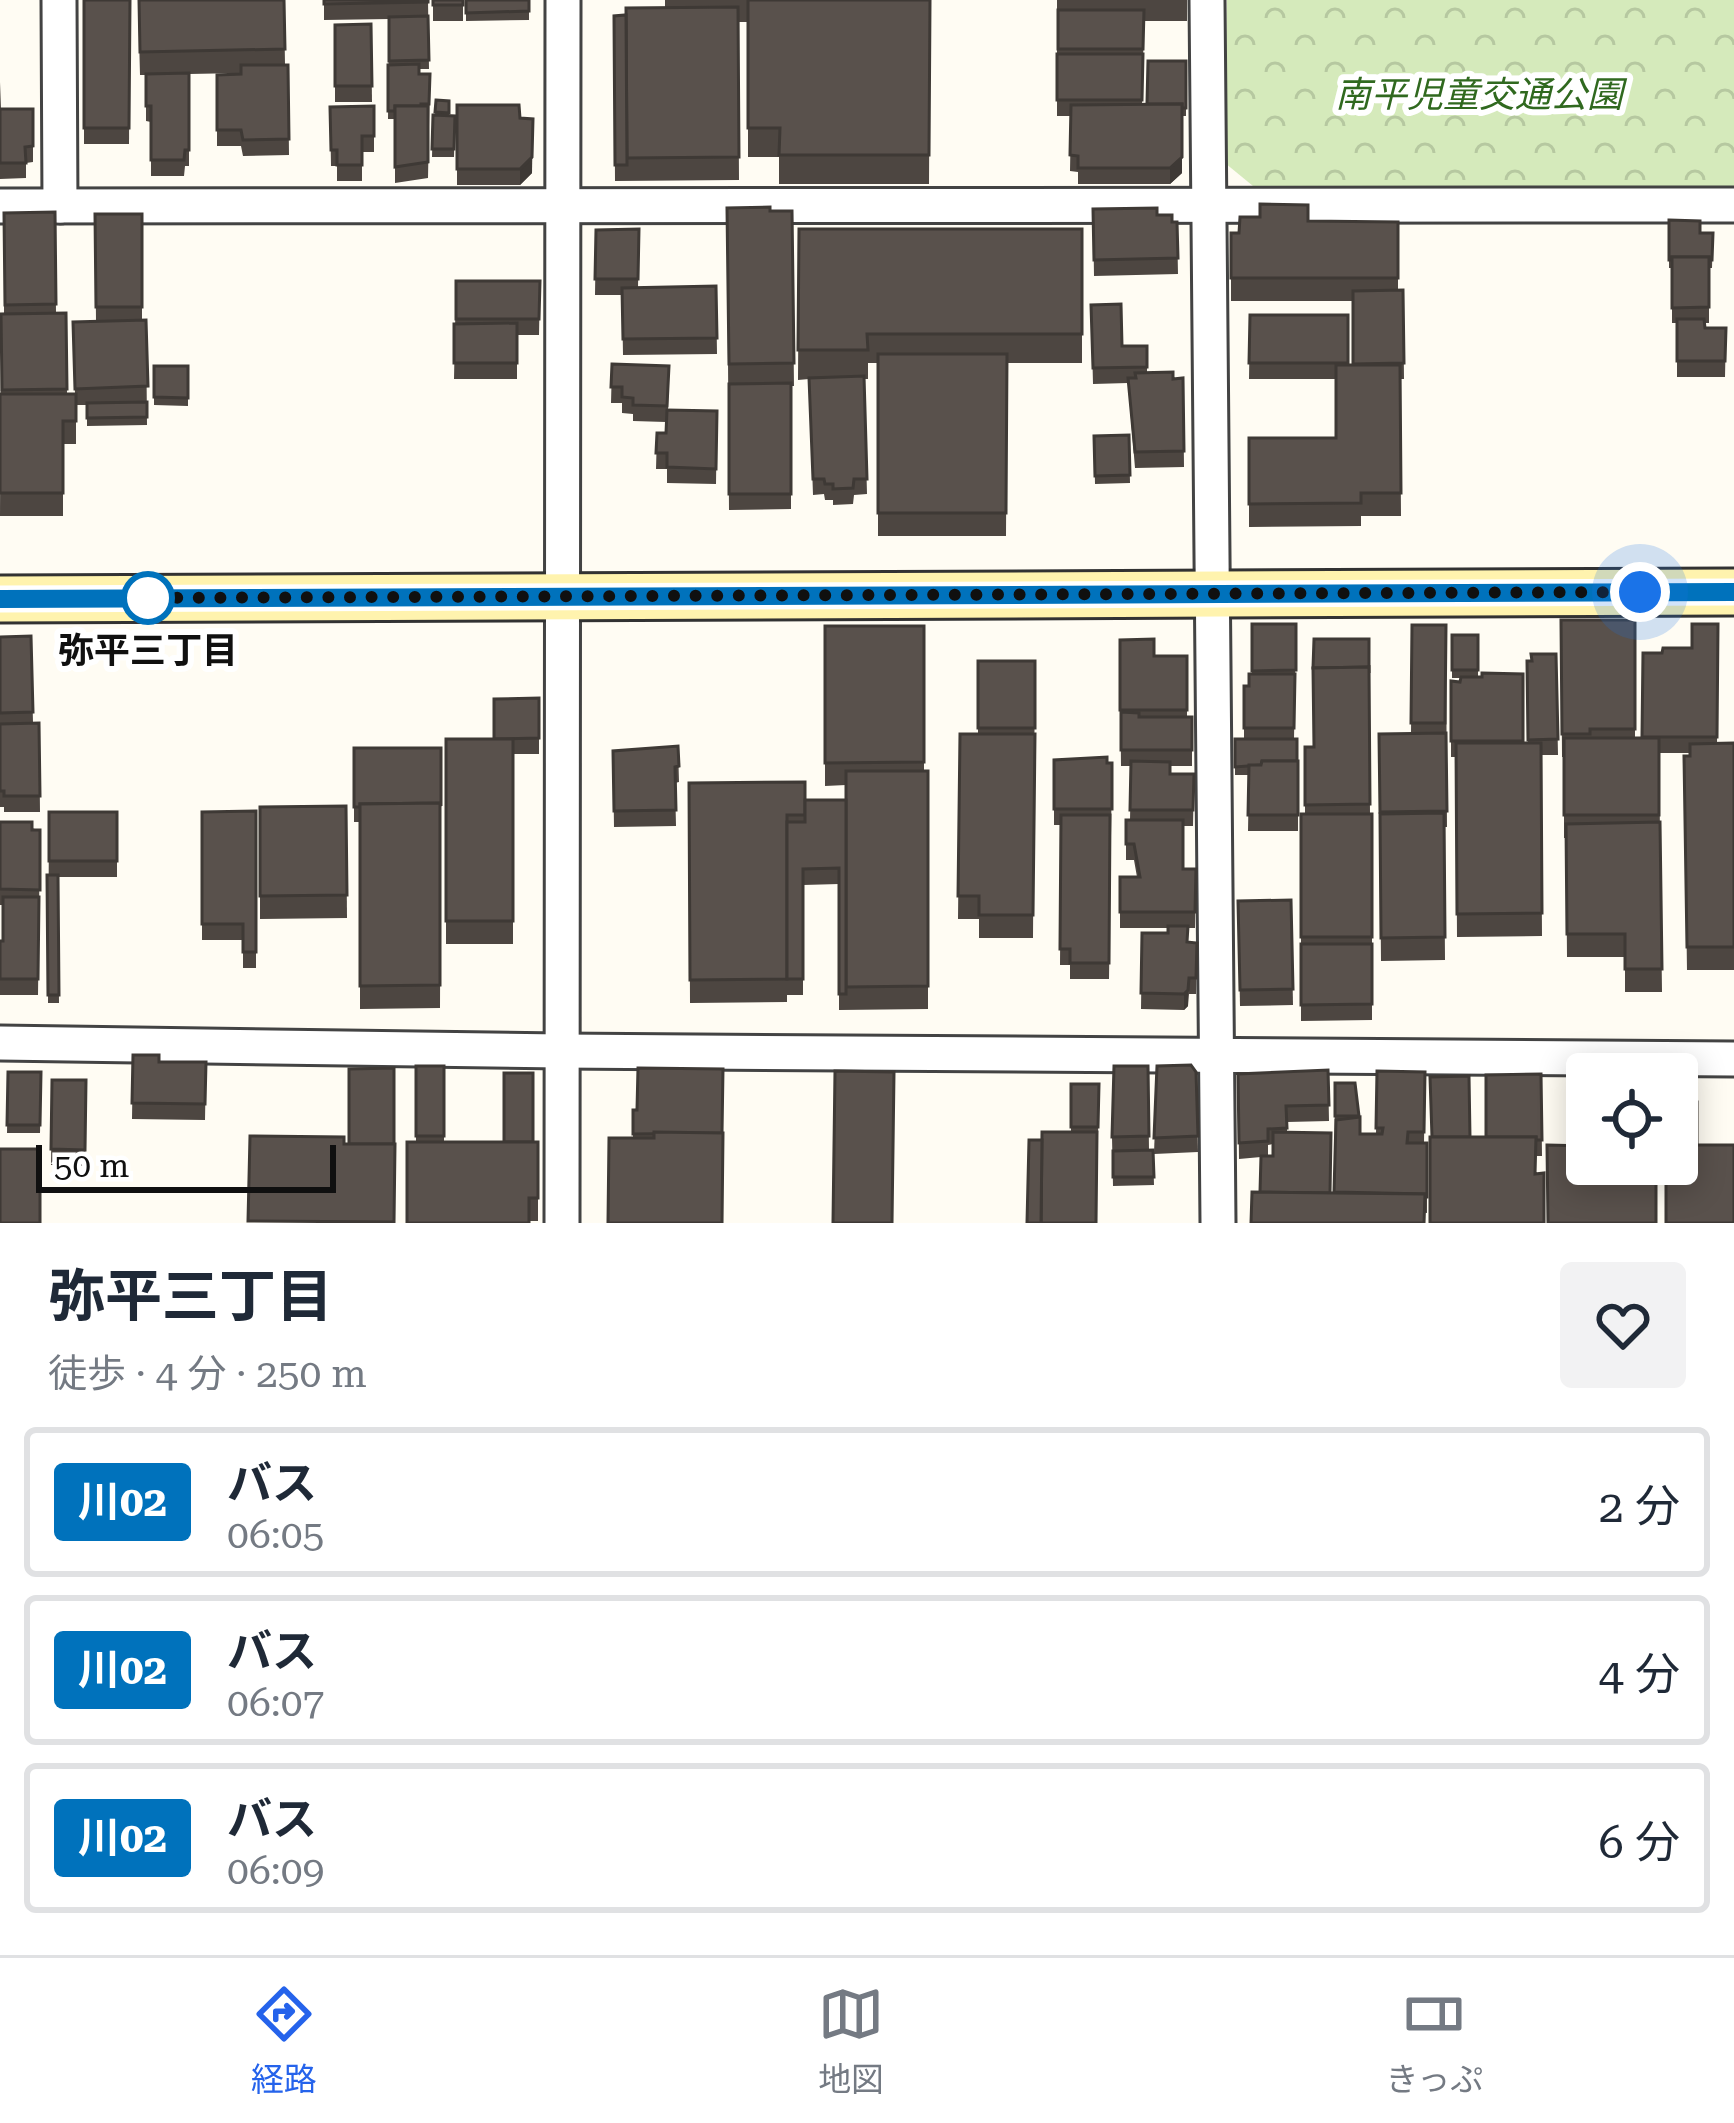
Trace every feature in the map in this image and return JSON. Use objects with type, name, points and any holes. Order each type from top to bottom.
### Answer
[{"type":"street","points":[[59,0],[60,206]]},
{"type":"street","points":[[562,1223],[563,0]]},
{"type":"street","points":[[1207,0],[1218,1223]]},
{"type":"street","points":[[0,206],[1734,205]]},
{"type":"street","points":[[0,598],[1734,592]]},
{"type":"street","points":[[0,1043],[560,1052],[1734,1059]]},
{"type":"green space","name":"南平児童交通公園","points":[[1227,0],[1734,0],[1734,188],[1253,186],[1225,163]]},
{"type":"building","points":[[84,0],[130,0],[129,128],[84,128]]},
{"type":"building","points":[[139,0],[284,0],[285,49],[140,52]]},
{"type":"building","points":[[324,0],[428,0],[428,2],[324,4]]},
{"type":"building","points":[[433,0],[463,0],[463,5],[433,5]]},
{"type":"building","points":[[466,0],[529,0],[529,11],[466,13]]},
{"type":"building","points":[[748,0],[930,0],[929,155],[779,155],[780,128],[748,128]]},
{"type":"building","points":[[738,7],[739,157],[627,158],[626,8]]},
{"type":"building","points":[[1058,10],[1144,10],[1143,49],[1058,49]]},
{"type":"building","points":[[626,15],[627,165],[615,165],[614,16]]},
{"type":"building","points":[[428,16],[429,60],[389,61],[389,17]]},
{"type":"building","points":[[371,24],[372,86],[335,86],[335,25]]},
{"type":"building","points":[[1057,54],[1143,54],[1142,100],[1057,100]]},
{"type":"building","points":[[1148,61],[1186,61],[1186,108],[1147,104]]},
{"type":"building","points":[[419,64],[419,74],[430,74],[429,104],[395,106],[395,111],[388,111],[388,65]]},
{"type":"building","points":[[241,65],[288,65],[289,139],[243,140],[241,130],[217,130],[217,75],[241,74]]},
{"type":"building","points":[[189,73],[189,150],[184,160],[151,160],[146,74]]},
{"type":"building","points":[[436,100],[449,101],[449,113],[435,112]]},
{"type":"building","points":[[1182,104],[1182,157],[1170,168],[1078,168],[1078,156],[1070,155],[1071,105]]},
{"type":"building","points":[[457,105],[519,105],[520,118],[533,119],[532,157],[520,169],[457,169]]},
{"type":"building","points":[[374,106],[374,136],[362,136],[362,165],[337,165],[337,150],[331,150],[330,107]]},
{"type":"building","points":[[395,106],[428,106],[428,162],[395,167]]},
{"type":"building","points":[[0,109],[33,109],[33,146],[25,147],[26,163],[0,163]]},
{"type":"building","points":[[433,115],[455,116],[454,149],[432,149]]},
{"type":"building","points":[[1260,204],[1308,205],[1308,221],[1398,222],[1398,278],[1231,278],[1231,233],[1239,233],[1240,217],[1260,217]]},
{"type":"building","points":[[770,207],[770,211],[792,211],[794,363],[729,364],[727,208]]},
{"type":"building","points":[[1157,208],[1157,215],[1172,215],[1172,222],[1177,222],[1178,258],[1094,260],[1093,209]]},
{"type":"building","points":[[55,212],[56,304],[5,305],[4,213]]},
{"type":"building","points":[[95,214],[142,214],[142,307],[96,307]]},
{"type":"building","points":[[1669,220],[1700,221],[1700,233],[1713,233],[1712,260],[1669,260]]},
{"type":"building","points":[[639,229],[638,279],[595,279],[596,230]]},
{"type":"building","points":[[799,229],[1082,229],[1082,334],[867,334],[868,350],[798,350]]},
{"type":"building","points":[[1672,257],[1709,257],[1709,307],[1672,308]]},
{"type":"building","points":[[456,281],[540,281],[539,319],[456,319]]},
{"type":"building","points":[[716,286],[717,338],[623,339],[622,288]]},
{"type":"building","points":[[1403,290],[1404,363],[1353,364],[1353,291]]},
{"type":"building","points":[[1121,304],[1122,346],[1147,346],[1147,367],[1093,368],[1091,305]]},
{"type":"building","points":[[66,313],[67,389],[2,390],[1,314]]},
{"type":"building","points":[[1250,315],[1348,315],[1348,363],[1249,363]]},
{"type":"building","points":[[1677,319],[1704,319],[1705,328],[1726,328],[1725,361],[1677,361]]},
{"type":"building","points":[[146,320],[148,386],[75,389],[73,322]]},
{"type":"building","points":[[517,323],[517,363],[454,363],[454,324]]},
{"type":"building","points":[[878,354],[1007,354],[1006,513],[878,513]]},
{"type":"building","points":[[612,364],[669,366],[667,406],[633,405],[633,398],[622,397],[622,387],[611,387]]},
{"type":"building","points":[[1336,365],[1400,365],[1401,493],[1361,493],[1361,503],[1249,504],[1249,438],[1336,438]]},
{"type":"building","points":[[154,366],[188,366],[188,398],[154,397]]},
{"type":"building","points":[[1173,372],[1173,379],[1183,378],[1184,451],[1135,452],[1128,378],[1136,378],[1135,373]]},
{"type":"building","points":[[864,376],[867,479],[854,479],[853,488],[833,489],[824,479],[813,479],[809,378]]},
{"type":"building","points":[[791,383],[791,494],[729,494],[729,384]]},
{"type":"building","points":[[0,394],[76,394],[76,421],[63,421],[63,493],[0,493]]},
{"type":"building","points":[[147,402],[147,417],[87,418],[87,403]]},
{"type":"building","points":[[667,410],[717,411],[716,469],[667,467],[667,453],[656,453],[657,433],[666,433]]},
{"type":"building","points":[[1129,435],[1130,475],[1095,476],[1094,436]]},
{"type":"building","points":[[1561,620],[1635,620],[1635,729],[1562,734]]},
{"type":"building","points":[[1252,624],[1296,624],[1296,670],[1252,671]]},
{"type":"building","points":[[1692,624],[1718,624],[1717,737],[1642,737],[1643,653],[1692,648]]},
{"type":"building","points":[[1412,625],[1446,625],[1445,723],[1411,723]]},
{"type":"building","points":[[825,626],[924,626],[924,762],[825,763]]},
{"type":"building","points":[[1452,635],[1478,635],[1478,670],[1452,670]]},
{"type":"building","points":[[31,636],[33,712],[0,713],[0,637]]},
{"type":"building","points":[[1154,639],[1154,656],[1187,656],[1187,710],[1120,710],[1120,640]]},
{"type":"building","points":[[1314,639],[1369,639],[1369,667],[1313,668]]},
{"type":"building","points":[[1531,654],[1556,654],[1558,739],[1528,740],[1527,661],[1532,661]]},
{"type":"building","points":[[978,661],[1035,661],[1035,728],[978,728]]},
{"type":"building","points":[[1369,667],[1370,804],[1305,805],[1305,747],[1314,747],[1313,668]]},
{"type":"building","points":[[1482,673],[1523,674],[1523,741],[1451,741],[1451,681],[1482,677]]},
{"type":"building","points":[[1249,674],[1295,674],[1294,728],[1244,728],[1244,686],[1249,686]]},
{"type":"building","points":[[539,698],[539,738],[494,739],[494,699]]},
{"type":"building","points":[[1121,712],[1139,713],[1139,717],[1192,717],[1192,750],[1121,750]]},
{"type":"building","points":[[39,723],[40,796],[4,796],[0,791],[0,724]]},
{"type":"building","points":[[1446,733],[1447,811],[1380,812],[1379,734]]},
{"type":"building","points":[[960,734],[1035,734],[1033,915],[979,915],[979,896],[958,896]]},
{"type":"building","points":[[1564,738],[1659,738],[1659,815],[1564,815]]},
{"type":"building","points":[[446,739],[513,739],[513,921],[446,921]]},
{"type":"building","points":[[1235,739],[1297,739],[1297,761],[1235,767]]},
{"type":"building","points":[[1456,743],[1541,743],[1542,913],[1457,914]]},
{"type":"building","points":[[1734,743],[1734,947],[1687,947],[1684,756],[1690,756],[1690,744]]},
{"type":"building","points":[[678,746],[676,810],[614,811],[613,751]]},
{"type":"building","points":[[354,748],[441,748],[441,806],[354,807]]},
{"type":"building","points":[[1107,757],[1107,763],[1112,763],[1112,809],[1054,809],[1054,760]]},
{"type":"building","points":[[1131,761],[1170,762],[1170,774],[1194,774],[1193,810],[1130,810]]},
{"type":"building","points":[[1298,761],[1298,815],[1248,815],[1249,765]]},
{"type":"building","points":[[846,771],[928,771],[928,986],[846,987]]},
{"type":"building","points":[[805,782],[805,815],[787,815],[787,979],[690,980],[689,783]]},
{"type":"building","points":[[805,800],[846,800],[846,994],[839,994],[839,868],[803,869],[803,979],[787,979],[787,822],[805,822]]},
{"type":"building","points":[[440,803],[440,985],[360,986],[360,804]]},
{"type":"building","points":[[346,806],[347,895],[260,896],[260,807]]},
{"type":"building","points":[[256,811],[256,952],[243,952],[243,924],[202,924],[202,812]]},
{"type":"building","points":[[49,812],[117,812],[117,861],[49,861]]},
{"type":"building","points":[[1444,813],[1445,937],[1381,938],[1380,814]]},
{"type":"building","points":[[1301,814],[1372,814],[1372,937],[1301,937]]},
{"type":"building","points":[[1061,815],[1110,815],[1109,963],[1070,963],[1070,949],[1060,949]]},
{"type":"building","points":[[1126,820],[1183,820],[1183,869],[1196,869],[1195,912],[1120,912],[1120,877],[1140,877],[1134,844],[1126,844]]},
{"type":"building","points":[[0,822],[32,822],[32,830],[40,830],[40,890],[0,889]]},
{"type":"building","points":[[1660,822],[1662,969],[1625,969],[1625,934],[1567,934],[1566,824]]},
{"type":"building","points":[[47,875],[58,875],[59,995],[48,995]]},
{"type":"building","points":[[3,897],[39,897],[38,979],[0,979]]},
{"type":"building","points":[[1291,900],[1293,989],[1240,990],[1238,901]]},
{"type":"building","points":[[1168,926],[1188,926],[1187,942],[1197,943],[1196,978],[1189,978],[1184,994],[1141,993],[1142,933],[1168,933]]},
{"type":"building","points":[[1301,944],[1372,944],[1372,1004],[1301,1005]]},
{"type":"building","points":[[133,1055],[159,1055],[159,1062],[206,1062],[205,1104],[132,1103]]},
{"type":"building","points":[[1191,1065],[1196,1072],[1198,1136],[1154,1138],[1157,1066]]},
{"type":"building","points":[[416,1066],[444,1066],[444,1136],[416,1136]]},
{"type":"building","points":[[1114,1066],[1148,1066],[1149,1136],[1112,1137]]},
{"type":"building","points":[[394,1068],[394,1144],[349,1144],[349,1069]]},
{"type":"building","points":[[638,1068],[723,1069],[722,1133],[633,1134]]},
{"type":"building","points":[[1328,1070],[1329,1105],[1286,1106],[1287,1128],[1268,1129],[1268,1141],[1239,1143],[1238,1074]]},
{"type":"building","points":[[835,1071],[894,1072],[892,1223],[833,1223]]},
{"type":"building","points":[[1377,1071],[1425,1072],[1424,1132],[1408,1132],[1407,1143],[1427,1143],[1427,1197],[1334,1192],[1336,1120],[1360,1117],[1360,1134],[1382,1134],[1383,1128],[1376,1128]]},
{"type":"building","points":[[8,1072],[41,1072],[40,1125],[7,1125]]},
{"type":"building","points":[[504,1073],[533,1073],[533,1142],[504,1142]]},
{"type":"building","points":[[1541,1074],[1542,1140],[1486,1137],[1486,1075]]},
{"type":"building","points":[[1469,1076],[1470,1137],[1432,1137],[1430,1077]]},
{"type":"building","points":[[52,1080],[86,1080],[85,1150],[51,1149]]},
{"type":"building","points":[[1335,1083],[1355,1083],[1359,1116],[1335,1116]]},
{"type":"building","points":[[1071,1084],[1099,1084],[1098,1127],[1071,1127]]},
{"type":"building","points":[[654,1132],[723,1133],[722,1223],[608,1223],[609,1138],[654,1138]]},
{"type":"building","points":[[1042,1132],[1097,1132],[1096,1223],[1041,1223]]},
{"type":"building","points":[[1273,1132],[1331,1133],[1330,1193],[1260,1192],[1261,1156],[1273,1156]]},
{"type":"building","points":[[250,1136],[344,1137],[344,1144],[395,1144],[394,1222],[248,1221]]},
{"type":"building","points":[[1430,1137],[1536,1137],[1535,1174],[1544,1173],[1544,1223],[1430,1223]]},
{"type":"building","points":[[1029,1140],[1042,1140],[1041,1223],[1027,1223]]},
{"type":"building","points":[[407,1142],[538,1142],[538,1198],[529,1198],[529,1223],[407,1223]]},
{"type":"building","points":[[1547,1145],[1566,1145],[1566,1185],[1656,1185],[1656,1223],[1548,1223]]},
{"type":"building","points":[[1698,1145],[1734,1145],[1734,1223],[1666,1223],[1666,1185],[1698,1185]]},
{"type":"building","points":[[0,1149],[40,1149],[40,1223],[0,1223]]},
{"type":"building","points":[[1153,1150],[1154,1177],[1113,1177],[1113,1151]]},
{"type":"building","points":[[1252,1192],[1425,1194],[1424,1223],[1251,1223]]},
{"type":"bus line","name":"川02","points":[[0,599],[1734,592]]},
{"type":"place","name":"弥平三丁目","points":[[148,598]]},
{"type":"route","points":[[148,598],[141,598],[1640,592]]}]
